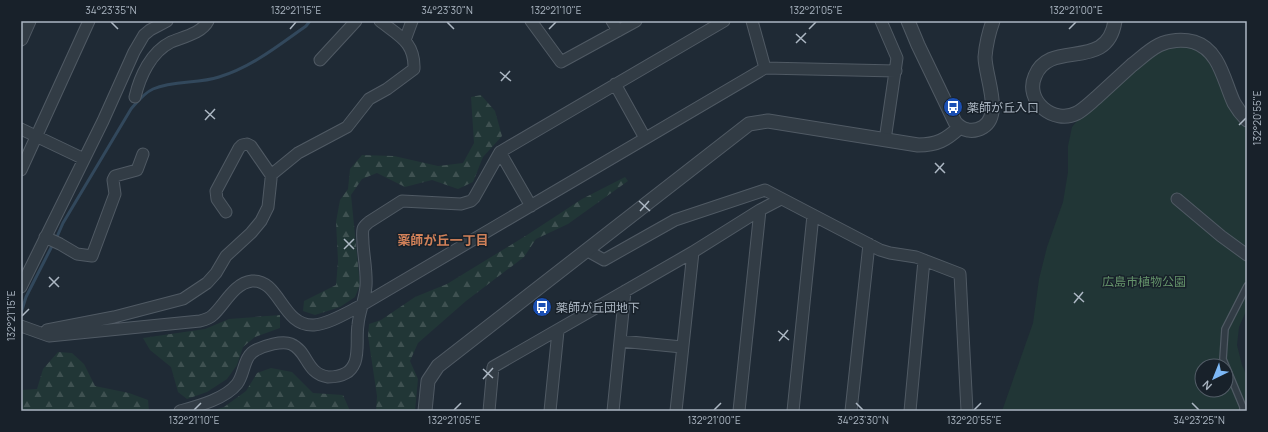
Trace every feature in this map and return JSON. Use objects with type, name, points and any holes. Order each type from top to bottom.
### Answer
[{"type":"street","points":[[21,39],[29,21]]},
{"type":"street","points":[[21,170],[89,21]]},
{"type":"street","points":[[22,285],[47,238],[138,44],[144,35],[150,30],[167,21]]},
{"type":"street","points":[[135,97],[142,76],[160,49],[206,26],[208,21]]},
{"type":"street","points":[[320,60],[356,21]]},
{"type":"street","points":[[270,175],[298,153],[346,127],[369,99],[387,89],[414,69],[414,56],[410,47],[405,40],[380,21]]},
{"type":"street","points":[[405,40],[412,21]]},
{"type":"street","points":[[531,21],[561,62],[636,21]]},
{"type":"street","points":[[612,21],[618,31]]},
{"type":"street","points":[[180,411],[213,401],[229,391],[240,380],[246,361],[251,353],[281,342],[290,344],[300,351],[312,369],[320,375],[330,377],[346,374],[353,367],[356,358],[358,324],[366,286],[363,234],[365,225],[402,201],[461,204],[471,201],[500,152],[724,21]]},
{"type":"street","points":[[752,21],[765,68]]},
{"type":"street","points":[[881,21],[897,58],[884,140]]},
{"type":"street","points":[[908,21],[955,122],[966,130],[978,130],[987,124],[992,112],[985,58],[993,21]]},
{"type":"street","points":[[1115,21],[1108,40],[1100,48],[1086,53],[1047,60],[1039,66],[1034,77],[1033,90],[1038,102],[1044,110],[1054,115],[1066,116],[1077,113],[1146,53],[1159,44],[1185,40],[1196,43],[1207,49],[1217,60],[1234,103],[1240,113],[1247,120]]},
{"type":"street","points":[[22,326],[49,336],[200,322],[213,315],[240,286],[249,281],[261,282],[267,285],[291,316],[298,322],[308,325],[321,324],[362,305],[765,68],[896,71]]},
{"type":"street","points":[[615,84],[645,138]]},
{"type":"street","points":[[425,411],[428,381],[438,366],[749,124],[768,121],[918,145],[935,144],[947,138],[960,127]]},
{"type":"street","points":[[21,129],[84,159]]},
{"type":"street","points":[[39,332],[114,318],[183,299],[207,283],[216,273],[226,256],[251,233],[261,221],[268,207],[271,179],[270,175],[251,146],[247,144],[242,145],[239,148],[216,191],[217,199],[226,212]]},
{"type":"street","points":[[500,152],[531,206]]},
{"type":"street","points":[[47,238],[77,254],[92,256],[115,194],[113,180],[115,176],[137,170],[143,154]]},
{"type":"street","points":[[586,250],[604,260],[675,220],[765,190],[885,251],[916,257],[960,274],[967,411]]},
{"type":"street","points":[[488,411],[493,367],[693,252],[760,210],[781,199]]},
{"type":"street","points":[[1177,199],[1221,236],[1247,255]]},
{"type":"street","points":[[739,411],[760,210]]},
{"type":"street","points":[[793,411],[813,215]]},
{"type":"street","points":[[851,411],[869,244]]},
{"type":"street","points":[[676,411],[693,252]]},
{"type":"street","points":[[910,411],[924,260]]},
{"type":"street","points":[[613,411],[625,291]]},
{"type":"street","points":[[550,411],[558,330]]},
{"type":"street","points":[[620,341],[682,347]]},
{"type":"lane","points":[[1243,411],[1243,407],[1223,359],[1226,329],[1247,286]]},
{"type":"green space","name":"広島市植物公園","points":[[1182,44],[1204,51],[1215,66],[1233,113],[1240,123],[1247,128],[1247,309],[1239,327],[1237,345],[1242,365],[1247,376],[1247,411],[1002,411],[1033,323],[1039,279],[1047,247],[1063,202],[1068,172],[1068,146],[1072,127],[1086,110],[1163,48]]},
{"type":"green space","points":[[481,95],[495,111],[502,136],[483,157],[473,182],[458,189],[432,180],[405,187],[377,173],[362,179],[351,195],[360,285],[355,297],[340,307],[315,315],[303,311],[304,301],[336,285],[338,261],[336,222],[340,200],[348,189],[350,169],[362,155],[394,156],[438,166],[463,163],[474,143],[471,97]]},
{"type":"green space","points":[[625,177],[628,181],[568,224],[536,239],[524,257],[466,301],[418,343],[410,361],[418,379],[415,411],[376,411],[377,396],[368,336],[369,324],[381,320],[415,297],[447,284],[582,199]]},
{"type":"green space","points":[[280,315],[280,328],[255,337],[243,347],[237,365],[227,379],[207,392],[187,399],[178,392],[171,367],[150,350],[143,338],[205,329],[229,319]]},
{"type":"green space","points":[[58,352],[72,353],[84,364],[95,386],[129,393],[148,400],[149,411],[21,411],[21,390],[37,389],[43,369]]},
{"type":"green space","points":[[271,368],[292,372],[313,393],[343,395],[350,411],[211,411],[224,407],[246,391],[257,373]]},
{"type":"waterway","points":[[56,239],[63,223],[131,109],[144,95],[161,86],[203,81],[231,73],[265,55],[306,26],[310,21]]},
{"type":"waterway","points":[[21,313],[26,297],[53,244]]},
{"type":"place","name":"薬師が丘入口","points":[[953,107]]},
{"type":"place","name":"薬師が丘団地下","points":[[542,307]]},
{"type":"district","name":"薬師が丘一丁目","points":[[443,240]]}]
